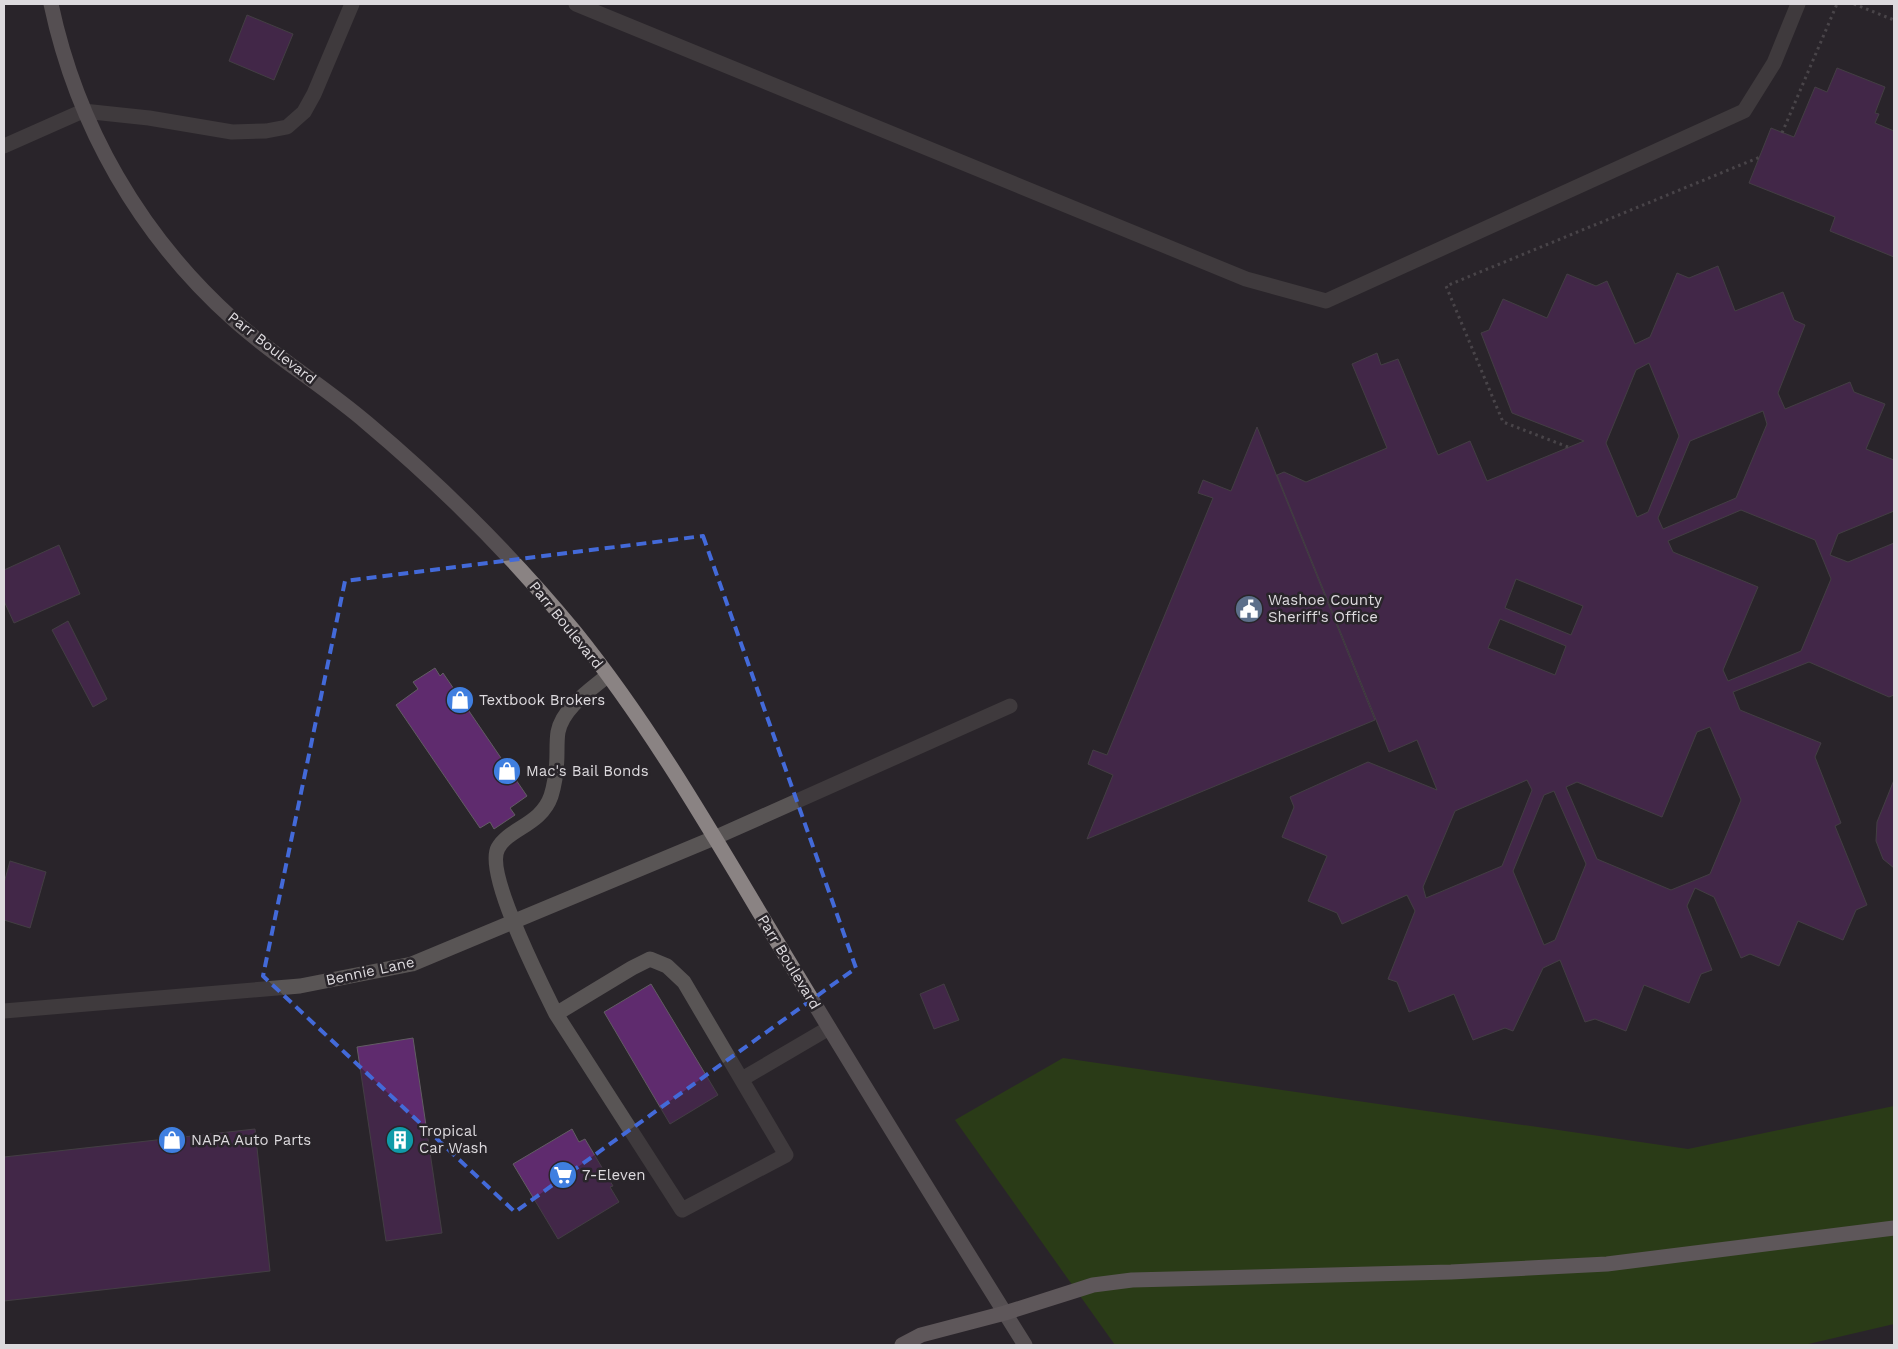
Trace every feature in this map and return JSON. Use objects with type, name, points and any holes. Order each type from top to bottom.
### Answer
[{"type":"highway","points":[[902,1345],[921,1335],[1005,1313],[1093,1285],[1132,1280],[1451,1272],[1607,1264],[1894,1228]]},
{"type":"main road","name":"Parr Boulevard","points":[[51,4],[59,43],[83,111],[106,158],[143,218],[184,270],[234,320],[365,420],[440,486],[511,558],[576,634],[646,728],[906,1155],[1025,1345]]},
{"type":"street","points":[[4,146],[83,111],[149,118],[232,132],[266,131],[287,127],[304,112],[314,94],[352,4]]},
{"type":"street","points":[[576,4],[1246,279],[1326,301],[1744,111],[1774,63],[1798,4]]},
{"type":"street","points":[[556,1014],[650,959],[666,966],[684,982],[786,1155],[682,1210],[556,1014],[513,922],[497,872],[496,854],[498,847],[538,817],[550,798],[557,776],[558,732],[566,712],[607,676]]},
{"type":"street","name":"Bennie Lane","points":[[4,1012],[308,984],[412,964],[714,838],[1010,706]]},
{"type":"street","points":[[742,1079],[829,1028]]},
{"type":"path","points":[[1782,133],[1837,4]]},
{"type":"path","points":[[1854,4],[1894,20]]},
{"type":"path","points":[[1568,448],[1503,422],[1446,286],[1760,157]]},
{"type":"highlighted area","points":[[703,536],[856,968],[515,1212],[263,976],[345,581]]},
{"type":"green space","points":[[1063,1058],[1688,1149],[1894,1106],[1894,1324],[1804,1345],[1115,1345],[955,1120]]},
{"type":"building","points":[[247,15],[293,34],[274,80],[229,61]]},
{"type":"building","points":[[1837,68],[1885,87],[1875,113],[1879,114],[1875,123],[1894,131],[1894,257],[1830,231],[1835,217],[1749,183],[1771,128],[1794,137],[1815,87],[1827,92]]},
{"type":"building","points":[[1718,266],[1735,311],[1783,292],[1794,320],[1805,325],[1778,393],[1785,409],[1850,382],[1854,392],[1885,404],[1866,449],[1894,460],[1894,511],[1838,534],[1830,555],[1848,562],[1894,543],[1894,695],[1889,697],[1809,662],[1733,692],[1740,710],[1821,743],[1815,757],[1841,823],[1835,826],[1867,905],[1856,910],[1843,940],[1798,921],[1779,966],[1750,954],[1741,958],[1714,897],[1695,888],[1687,906],[1712,970],[1701,974],[1689,1003],[1644,985],[1626,1031],[1595,1019],[1585,1022],[1560,960],[1543,968],[1513,1031],[1505,1028],[1473,1040],[1454,994],[1409,1012],[1397,982],[1388,979],[1415,911],[1407,895],[1342,924],[1337,913],[1308,901],[1327,856],[1282,837],[1294,807],[1290,797],[1368,762],[1437,790],[1417,740],[1389,752],[1277,475],[1284,472],[1306,482],[1387,448],[1352,364],[1377,353],[1381,365],[1398,359],[1438,455],[1470,441],[1487,481],[1584,441],[1512,413],[1481,333],[1489,330],[1503,299],[1547,318],[1567,274],[1596,286],[1607,281],[1635,344],[1650,337],[1677,273],[1689,278]],"holes":[[[1649,363],[1679,436],[1648,512],[1637,517],[1606,443],[1636,370]],[[1763,411],[1767,424],[1736,498],[1663,529],[1658,518],[1690,441]],[[1741,510],[1815,540],[1831,579],[1801,651],[1728,681],[1723,670],[1758,587],[1673,552],[1668,541]],[[1516,579],[1583,606],[1571,635],[1505,608]],[[1500,619],[1566,646],[1555,675],[1488,648]],[[1710,727],[1741,800],[1710,874],[1671,890],[1597,859],[1566,787],[1577,782],[1662,817],[1697,732]],[[1527,780],[1532,790],[1502,866],[1426,898],[1423,887],[1455,811]],[[1554,791],[1586,864],[1555,940],[1544,945],[1513,871],[1544,795]]]},
{"type":"building","name":"Washoe County Sheriff's Office","points":[[1257,427],[1375,720],[1087,839],[1113,775],[1088,764],[1093,750],[1107,755],[1213,498],[1198,493],[1203,480],[1231,491]]},
{"type":"building","points":[[59,545],[80,594],[14,623],[4,601],[4,570]]},
{"type":"building","points":[[68,621],[107,699],[93,707],[52,630]]},
{"type":"building","points":[[435,668],[440,676],[443,673],[527,796],[510,808],[515,815],[494,829],[490,822],[480,828],[396,705],[418,689],[413,682]]},
{"type":"building","points":[[1894,780],[1894,868],[1883,859],[1876,841],[1877,822]]},
{"type":"building","points":[[10,861],[46,872],[30,928],[4,920],[4,883]]},
{"type":"building","points":[[651,984],[718,1095],[670,1124],[604,1012]]},
{"type":"building","points":[[944,984],[959,1020],[934,1029],[920,994]]},
{"type":"building","name":"Tropical Car Wash","points":[[413,1038],[442,1233],[386,1241],[357,1047]]},
{"type":"building","points":[[255,1129],[270,1271],[4,1301],[4,1157]]},
{"type":"building","name":"7-Eleven","points":[[572,1129],[579,1142],[585,1139],[613,1186],[610,1187],[619,1202],[558,1239],[513,1164]]},
{"type":"place","name":"Washoe County Sheriff's Office","points":[[1249,609]]},
{"type":"place","name":"Textbook Brokers","points":[[460,700]]},
{"type":"place","name":"Mac's Bail Bonds","points":[[507,771]]},
{"type":"place","name":"NAPA Auto Parts","points":[[172,1140]]},
{"type":"place","name":"Tropical Car Wash","points":[[400,1140]]},
{"type":"place","name":"7-Eleven","points":[[563,1175]]}]
